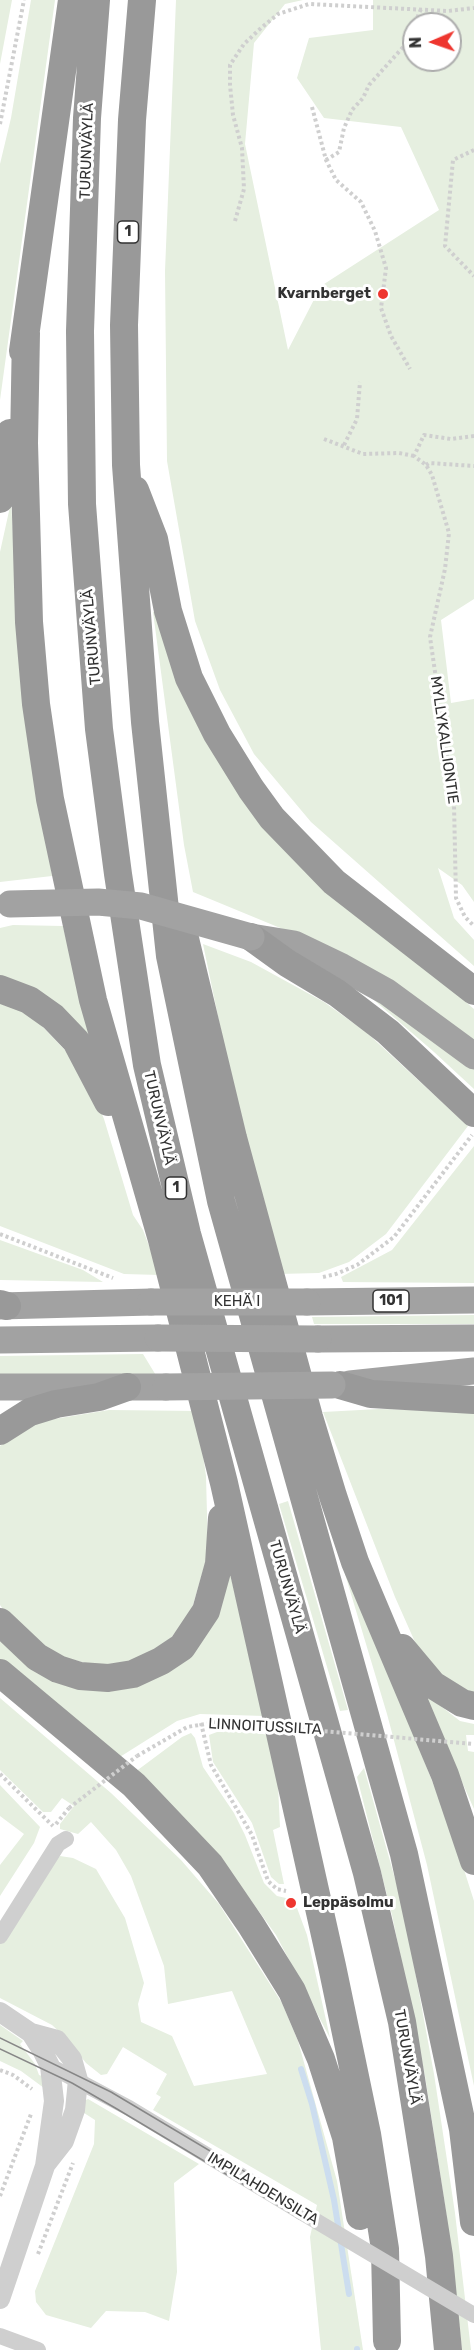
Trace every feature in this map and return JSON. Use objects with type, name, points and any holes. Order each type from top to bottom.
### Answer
[{"type":"highway","points":[[0,499],[26,333],[72,0]]},
{"type":"highway","name":"TURUNVÄYLÄ","points":[[96,0],[87,118],[80,331],[82,504],[99,729],[121,897],[147,1065],[187,1234],[361,1851],[402,2022],[439,2256],[448,2350]]},
{"type":"highway","name":"1","points":[[142,0],[132,120],[124,325],[126,465],[145,722],[170,956],[221,1202],[404,1854],[463,2129],[474,2222]]},
{"type":"highway","points":[[26,333],[26,544],[36,704],[65,879],[93,1000],[162,1240],[224,1482],[367,2134],[385,2249],[388,2346]]},
{"type":"highway","points":[[126,465],[154,539],[168,611],[189,678],[217,734],[245,780],[272,818],[334,882],[474,991]]},
{"type":"highway","points":[[159,839],[190,955],[233,1138],[309,1418],[355,1562],[445,1775],[474,1861]]},
{"type":"highway","points":[[5,905],[98,902],[141,906],[251,937],[294,944],[387,992],[427,1018],[474,1056]]},
{"type":"highway","points":[[251,937],[287,963],[337,993],[387,1032],[474,1113]]},
{"type":"highway","points":[[0,989],[29,1000],[53,1017],[76,1041],[112,1110],[132,1139]]},
{"type":"highway","name":"KEHÄ I","points":[[2,1305],[151,1302],[310,1290],[474,1300]]},
{"type":"highway","points":[[0,1340],[474,1338]]},
{"type":"highway","points":[[0,1387],[336,1385],[474,1371]]},
{"type":"highway","points":[[336,1385],[371,1394],[474,1400]]},
{"type":"highway","points":[[0,1431],[30,1412],[56,1404],[99,1398],[127,1387]]},
{"type":"highway","points":[[0,1622],[37,1657],[58,1669],[80,1676],[108,1678],[133,1674],[161,1661],[182,1647],[206,1611],[219,1564],[224,1482]]},
{"type":"highway","points":[[381,1624],[433,1685],[462,1703],[474,1706]]},
{"type":"highway","points":[[0,1673],[134,1785],[210,1865],[292,1991],[321,2059],[346,2137],[388,2346]]},
{"type":"street","points":[[0,1936],[58,1844],[60,1832]]},
{"type":"street","points":[[0,2012],[31,2033],[57,2040],[72,2060],[78,2080],[75,2110],[67,2133],[45,2166]]},
{"type":"street","points":[[0,2299],[45,2166],[54,2101],[50,2066],[31,2033]]},
{"type":"street","name":"IMPILAHDENSILTA","points":[[50,2066],[78,2080],[474,2315]]},
{"type":"street","points":[[0,2336],[38,2350]]},
{"type":"path","points":[[0,124],[24,0]]},
{"type":"path","points":[[235,221],[244,189],[242,148],[230,85],[230,65],[244,44],[278,14],[309,4],[421,9],[474,8]]},
{"type":"path","points":[[326,160],[339,152],[344,128],[352,110],[363,98],[369,85],[405,45],[421,9]]},
{"type":"path","points":[[312,107],[326,160],[336,180],[361,202],[375,231],[386,268],[381,308],[391,336],[410,369]]},
{"type":"path","points":[[474,150],[453,160],[446,246],[474,276]]},
{"type":"path","points":[[344,445],[357,418],[360,382]]},
{"type":"path","points":[[414,456],[424,435],[451,439],[474,436]]},
{"type":"path","points":[[324,439],[363,454],[399,453],[414,456],[426,465],[429,463],[474,466]]},
{"type":"path","name":"MYLLYKALLIONTIE","points":[[426,465],[432,475],[449,533],[430,637],[454,804],[454,885],[459,907],[474,926]]},
{"type":"path","points":[[310,1290],[336,1274],[357,1265],[394,1237],[474,1133]]},
{"type":"path","points":[[0,1234],[114,1278],[125,1278]]},
{"type":"path","name":"LINNOITUSSILTA","points":[[60,1832],[69,1808],[137,1756],[187,1727],[201,1724],[217,1722],[474,1744]]},
{"type":"path","points":[[201,1724],[211,1765],[252,1835],[268,1881],[286,1891]]},
{"type":"path","points":[[0,1774],[60,1832]]},
{"type":"path","points":[[0,2070],[23,2081],[32,2090],[35,2100],[0,2196]]},
{"type":"path","points":[[37,2256],[70,2170]]},
{"type":"green space","points":[[0,0],[12,0],[0,64]]},
{"type":"green space","points":[[31,0],[55,0],[0,400],[0,164],[11,118]]},
{"type":"green space","points":[[176,0],[303,0],[285,4],[254,43],[245,144],[288,350],[321,286],[439,210],[401,127],[324,118],[297,78],[309,38],[373,30],[373,0],[474,0],[474,599],[441,620],[451,703],[474,699],[474,902],[462,885],[438,868],[454,918],[474,940],[474,966],[311,822],[254,754],[220,690],[195,621],[167,461],[165,271]]},
{"type":"green space","points":[[11,502],[14,552],[52,876],[0,882],[0,552]]},
{"type":"green space","points":[[153,612],[159,612],[199,724],[452,990],[474,1009],[474,1042],[336,951],[193,892],[184,845]]},
{"type":"green space","points":[[13,925],[63,926],[90,1040],[0,978],[0,928]]},
{"type":"green space","points":[[203,944],[251,962],[324,1002],[366,1032],[468,1126],[386,1234],[349,1262],[319,1273],[278,1274],[237,1108]]},
{"type":"green space","points":[[367,994],[474,1069],[474,1089],[434,1052]]},
{"type":"green space","points":[[0,997],[21,1004],[84,1070],[104,1119],[133,1215],[143,1230],[160,1275],[124,1274],[0,1226]]},
{"type":"green space","points":[[474,1146],[474,1283],[343,1282],[341,1277],[392,1250]]},
{"type":"green space","points":[[0,1240],[83,1270],[103,1282],[0,1280]]},
{"type":"green space","points":[[474,1315],[474,1324],[314,1324],[312,1317]]},
{"type":"green space","points":[[143,1354],[157,1377],[0,1379],[0,1356]]},
{"type":"green space","points":[[379,1409],[474,1411],[474,1694],[452,1687],[419,1651],[395,1597],[323,1412]]},
{"type":"green space","points":[[109,1410],[197,1411],[206,1476],[208,1553],[191,1612],[171,1638],[154,1655],[125,1665],[97,1666],[63,1657],[36,1645],[12,1622],[0,1605],[0,1446],[27,1427],[48,1420]]},
{"type":"green space","points":[[288,1501],[348,1710],[340,1711],[279,1504]]},
{"type":"green space","points":[[327,1514],[451,1829],[474,1901],[474,2086],[427,1865],[387,1714]]},
{"type":"green space","points":[[228,1565],[264,1716],[200,1714],[177,1721],[115,1760],[0,1662],[0,1639],[140,1683]]},
{"type":"green space","points":[[429,1697],[460,1721],[474,1724],[474,1735],[466,1735],[468,1751],[474,1752],[474,1809],[426,1701]]},
{"type":"green space","points":[[0,1698],[111,1793],[181,1860],[219,1904],[282,2003],[298,2041],[337,2181],[363,2350],[321,2350],[310,2237],[317,2205],[153,2110],[161,2097],[156,2094],[167,2074],[123,2047],[107,2074],[101,2075],[86,2063],[52,2025],[0,1998],[0,1942],[48,1864],[60,1856],[73,1858],[96,1869],[125,1918],[144,1983],[138,2004],[141,2022],[172,2036],[194,2086],[267,2074],[232,1991],[168,2004],[164,1966],[131,1876],[116,1850],[91,1822],[78,1834],[60,1829],[60,1824],[74,1806],[62,1798],[51,1812],[43,1812],[0,1770]]},
{"type":"green space","points":[[239,1731],[270,1735],[278,1785],[280,1827],[273,1830],[284,1884],[279,1884],[271,1877],[252,1823],[213,1762],[209,1735],[217,1732]]},
{"type":"green space","points":[[191,1733],[195,1738],[203,1767],[234,1813],[264,1883],[277,1896],[286,1898],[289,1910],[297,1908],[307,1935],[330,2038],[276,1935],[229,1870],[131,1775],[182,1737]]},
{"type":"green space","points":[[364,1768],[404,1911],[434,2074],[455,2213],[471,2350],[462,2350],[446,2212],[425,2076],[392,1915],[357,1777]]},
{"type":"green space","points":[[0,1785],[40,1827],[34,1843],[0,1896],[0,1865],[24,1834],[0,1816]]},
{"type":"green space","points":[[0,2025],[23,2041],[20,2044],[35,2064],[39,2075],[42,2076],[44,2088],[21,2071],[0,2061]]},
{"type":"green space","points":[[88,2099],[199,2164],[174,2183],[177,2272],[169,2321],[145,2312],[106,2311],[91,2328],[46,2315],[36,2302],[35,2291],[94,2144],[95,2120],[81,2111],[84,2101]]},
{"type":"waterway","points":[[301,2069],[312,2104],[334,2200],[349,2294]]},
{"type":"tram line","points":[[0,2038],[111,2092],[474,2308]]},
{"type":"tram line","points":[[0,2049],[72,2083],[474,2322]]},
{"type":"place","name":"Kvarnberget","points":[[383,294]]},
{"type":"place","name":"Leppäsolmu","points":[[291,1903]]}]
